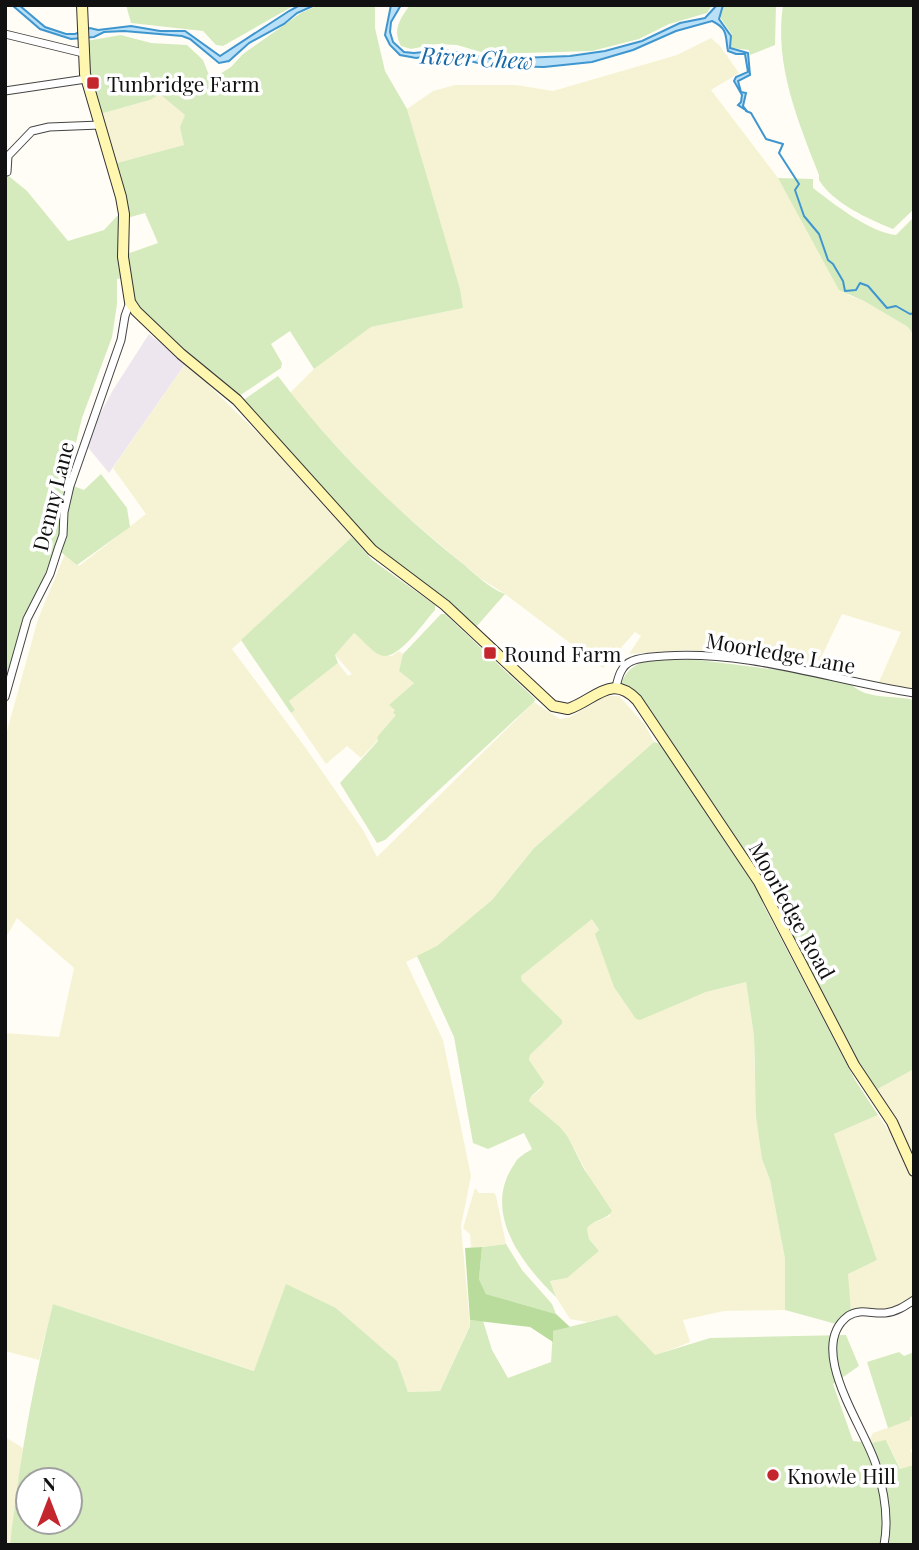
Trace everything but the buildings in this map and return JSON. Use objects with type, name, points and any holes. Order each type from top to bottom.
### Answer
[{"type":"street","points":[[82,5],[86,79],[121,197],[124,214],[124,257],[130,302],[142,318],[237,400],[372,550],[445,605],[553,706],[568,709],[599,692],[616,687]]},
{"type":"street","points":[[5,34],[83,54]]},
{"type":"street","points":[[5,91],[86,79]]},
{"type":"street","points":[[8,172],[8,156],[32,131],[100,125]]},
{"type":"street","name":"Denny Lane","points":[[5,697],[27,619],[50,574],[63,535],[69,486],[121,340],[130,302]]},
{"type":"street","name":"Moorledge Lane","points":[[616,687],[621,671],[632,660],[684,655],[710,656],[802,670],[914,693]]},
{"type":"street","name":"Moorledge Road","points":[[616,687],[623,688],[637,700],[748,866],[854,1065],[892,1122],[914,1171]]},
{"type":"street","points":[[884,1545],[885,1509],[876,1464],[837,1375],[832,1356],[833,1343],[840,1324],[852,1314],[858,1311],[894,1311],[914,1300]]},
{"type":"shaded area","points":[[711,38],[739,73],[711,90],[778,178],[848,295],[864,301],[908,327],[914,336],[914,690],[878,684],[901,632],[842,614],[816,668],[737,654],[686,650],[629,654],[641,636],[635,632],[603,668],[480,578],[386,499],[290,393],[314,369],[371,327],[463,308],[407,109],[433,91],[455,85],[516,85],[553,91],[677,55]]},
{"type":"shaded area","name":"Tunbridge Farm","points":[[160,93],[186,115],[181,127],[185,145],[117,163],[100,114],[150,100]]},
{"type":"shaded area","points":[[149,334],[186,363],[109,473],[86,445],[113,390]]},
{"type":"shaded area","points":[[186,363],[262,437],[352,537],[232,649],[363,830],[377,857],[534,702],[560,719],[570,717],[606,696],[619,696],[645,725],[654,742],[534,848],[492,900],[437,947],[406,962],[443,1040],[471,1176],[461,1226],[470,1325],[440,1391],[408,1392],[397,1361],[336,1308],[286,1285],[255,1371],[53,1304],[39,1360],[5,1351],[5,1033],[59,1037],[74,968],[17,918],[5,939],[5,738],[38,619],[65,554],[79,566],[146,514],[113,468]]},
{"type":"shaded area","points":[[354,633],[380,655],[392,656],[399,651],[403,654],[399,671],[414,683],[390,705],[396,710],[396,715],[361,758],[347,746],[326,764],[291,713],[295,710],[289,701],[338,663],[348,676],[352,674],[335,655]]},
{"type":"shaded area","points":[[592,918],[636,1019],[706,992],[746,982],[754,1036],[762,1159],[770,1180],[785,1259],[785,1310],[724,1311],[683,1320],[690,1342],[655,1356],[617,1315],[587,1322],[570,1319],[556,1297],[550,1281],[567,1278],[599,1251],[589,1239],[587,1229],[590,1224],[610,1216],[568,1137],[529,1101],[542,1088],[529,1060],[530,1055],[562,1024],[562,1020],[522,981],[521,976]]},
{"type":"shaded area","points":[[914,1069],[914,1164],[874,1091]]},
{"type":"shaded area","points":[[878,1115],[888,1130],[893,1129],[914,1178],[914,1297],[906,1304],[885,1311],[863,1308],[851,1312],[847,1274],[877,1260],[834,1134]]},
{"type":"shaded area","points":[[475,1188],[479,1193],[494,1193],[496,1196],[506,1244],[471,1248],[470,1234],[463,1228]]},
{"type":"shaded area","points":[[914,1416],[914,1448],[910,1450],[914,1465],[901,1470],[887,1441],[871,1443],[870,1439],[873,1433],[910,1420],[909,1417]]},
{"type":"shaded area","points":[[5,1437],[23,1448],[21,1466],[14,1466],[14,1515],[10,1545],[5,1545]]},
{"type":"green space","points":[[126,5],[295,5],[223,46],[216,45],[203,31],[131,23]]},
{"type":"green space","points":[[319,5],[375,5],[375,28],[385,71],[407,109],[460,289],[463,308],[371,327],[314,369],[290,331],[271,344],[282,363],[281,368],[239,396],[139,310],[133,297],[127,254],[158,243],[145,213],[127,218],[117,163],[184,145],[180,127],[185,115],[160,94],[150,100],[100,114],[87,63],[86,41],[121,35],[151,43],[187,45],[203,60],[209,75],[215,77],[301,13]]},
{"type":"green space","points":[[410,5],[712,5],[707,13],[669,24],[639,39],[592,51],[488,54],[457,45],[437,44],[411,49],[401,46],[397,30]]},
{"type":"green space","points":[[725,5],[776,5],[775,45],[750,55],[749,50],[731,48],[732,35],[720,17]]},
{"type":"green space","points":[[783,5],[914,5],[914,209],[893,229],[842,203],[819,180],[785,71],[781,27]]},
{"type":"green space","points":[[5,173],[27,191],[68,241],[104,230],[118,215],[124,278],[117,279],[117,304],[112,337],[82,418],[66,483],[84,490],[101,474],[127,508],[130,527],[77,565],[56,548],[18,637],[5,680]]},
{"type":"green space","points":[[778,178],[813,179],[813,188],[831,202],[863,223],[886,233],[896,235],[914,217],[914,336],[908,327],[864,301],[839,290]]},
{"type":"green space","points":[[278,376],[319,427],[364,476],[436,542],[482,580],[505,594],[476,627],[385,559],[242,401]]},
{"type":"green space","points":[[352,537],[372,560],[435,605],[435,610],[402,647],[387,656],[377,653],[354,633],[335,655],[338,663],[289,701],[295,710],[291,713],[241,640]]},
{"type":"green space","points":[[441,614],[445,614],[535,699],[385,840],[377,843],[340,783],[378,741],[377,737],[396,715],[389,705],[414,683],[399,671],[403,654]]},
{"type":"green space","points":[[683,658],[803,673],[852,685],[873,695],[914,700],[914,1069],[874,1091],[856,1064],[771,896],[635,692],[621,683],[626,674],[639,664]]},
{"type":"green space","points":[[654,742],[661,744],[756,885],[764,906],[855,1080],[878,1115],[834,1134],[877,1260],[848,1274],[851,1312],[841,1317],[836,1324],[785,1310],[785,1259],[770,1180],[762,1159],[756,1116],[754,1036],[746,982],[706,992],[640,1020],[636,1019],[614,987],[595,934],[599,930],[592,919],[521,976],[522,981],[562,1020],[562,1024],[530,1055],[529,1060],[544,1082],[529,1101],[568,1137],[584,1169],[612,1211],[587,1229],[589,1239],[599,1251],[567,1278],[550,1281],[556,1297],[519,1252],[504,1218],[502,1199],[506,1181],[516,1161],[532,1149],[524,1133],[488,1149],[473,1143],[454,1037],[417,956],[437,946],[492,900],[534,848]]},
{"type":"green space","points":[[506,1244],[522,1270],[552,1304],[556,1314],[486,1294],[479,1279],[482,1247]]},
{"type":"green space","points":[[482,1247],[479,1279],[486,1294],[556,1314],[570,1327],[553,1331],[553,1342],[530,1327],[470,1320],[465,1248]]},
{"type":"green space","points":[[286,1284],[336,1308],[397,1361],[408,1392],[440,1391],[470,1326],[470,1320],[483,1321],[492,1350],[508,1378],[551,1362],[553,1331],[617,1315],[655,1355],[710,1338],[846,1335],[859,1366],[833,1384],[853,1441],[871,1443],[886,1440],[900,1469],[914,1465],[914,1545],[10,1545],[14,1514],[14,1536],[84,1536],[84,1466],[21,1466],[27,1423],[53,1304],[254,1371]]},
{"type":"green space","points":[[899,1352],[904,1356],[914,1352],[914,1416],[888,1428],[867,1362]]},
{"type":"water","points":[[12,5],[19,5],[45,27],[66,34],[75,34],[90,28],[98,30],[131,26],[160,31],[185,31],[220,56],[300,5],[315,5],[249,43],[229,61],[219,63],[190,39],[182,36],[124,31],[71,39],[40,29]]},
{"type":"water","name":"River Chew","points":[[391,5],[401,5],[391,22],[390,32],[393,42],[404,52],[444,50],[493,59],[570,56],[605,51],[642,41],[680,23],[705,18],[717,5],[723,5],[719,19],[731,36],[730,48],[748,53],[750,75],[738,81],[741,92],[746,93],[743,106],[747,111],[738,105],[742,95],[734,81],[736,77],[748,72],[745,54],[728,51],[724,30],[712,21],[676,31],[633,50],[592,62],[544,67],[490,66],[442,54],[416,58],[400,55],[385,35]]},
{"type":"waterway","points":[[746,111],[751,113],[766,139],[783,144],[779,153],[799,184],[795,190],[804,216],[819,234],[828,260],[843,281],[845,291],[856,290],[860,283],[868,286],[887,308],[896,306],[910,314],[914,313]]},
{"type":"place","name":"Tunbridge Farm","points":[[93,83]]},
{"type":"place","name":"Round Farm","points":[[490,653]]},
{"type":"place","name":"Knowle Hill","points":[[773,1475]]}]
